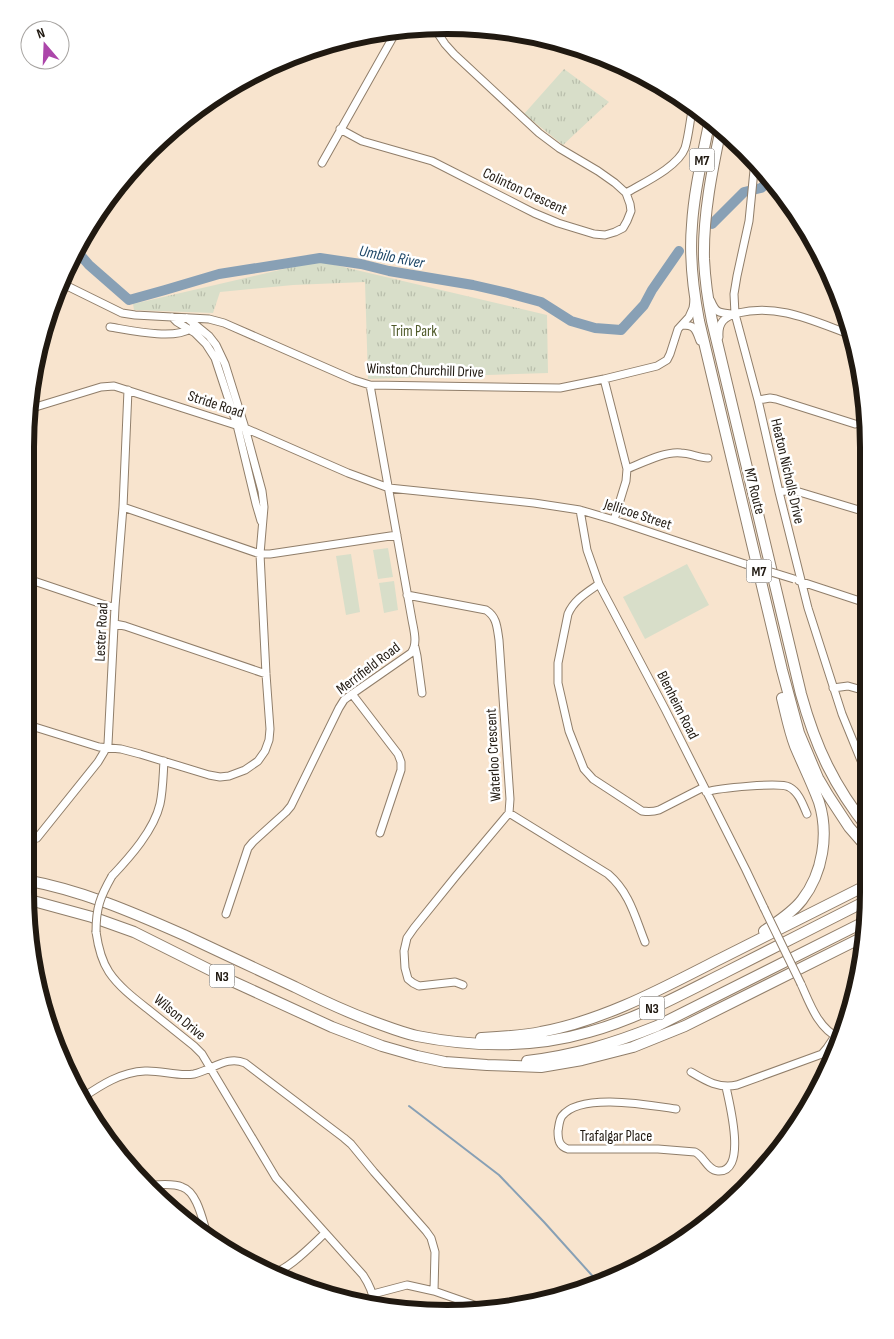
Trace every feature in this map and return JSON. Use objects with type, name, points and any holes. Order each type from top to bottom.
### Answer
[{"type":"highway","name":"M7 Route","points":[[708,127],[694,202],[691,242],[694,295],[786,687],[805,747],[818,778],[835,806],[860,840]]},
{"type":"highway","name":"M7 Route","points":[[719,136],[707,202],[704,261],[712,321],[809,722],[822,756],[836,783],[860,817]]},
{"type":"highway","points":[[698,970],[760,933],[792,911],[802,900],[816,875],[823,847],[822,814],[789,727],[767,628],[761,580]]},
{"type":"highway","name":"N3","points":[[34,882],[97,898],[142,916],[339,1009],[387,1027],[415,1036],[461,1043],[507,1045],[587,1033],[622,1021],[664,1003],[860,904]]},
{"type":"highway","points":[[415,1036],[466,1039],[501,1037],[542,1032],[584,1021],[617,1009],[860,889]]},
{"type":"highway","name":"N3","points":[[34,902],[92,917],[134,932],[234,982],[332,1027],[382,1046],[445,1062],[498,1065],[564,1056],[624,1039],[693,1009],[859,925]]},
{"type":"highway","points":[[498,1065],[540,1067],[582,1060],[633,1047],[671,1032],[857,940]]},
{"type":"highway","points":[[803,967],[824,961],[857,947]]},
{"type":"street","points":[[439,34],[454,54],[538,133],[598,171],[626,193],[670,166],[681,156],[685,148],[692,114]]},
{"type":"street","points":[[322,163],[393,37]]},
{"type":"street","name":"Colinton Crescent","points":[[340,129],[362,141],[432,161],[534,213],[558,223],[594,234],[605,235],[622,228],[631,211],[626,193]]},
{"type":"street","name":"Heaton Nicholls Drive","points":[[754,171],[749,221],[737,276],[734,303],[735,314],[758,400],[797,581],[833,688],[860,758]]},
{"type":"street","name":"Winston Churchill Drive","points":[[66,287],[122,313],[209,319],[224,323],[354,380],[370,385],[560,388],[604,380],[662,364],[670,354],[678,329],[691,313],[694,295]]},
{"type":"street","points":[[707,292],[715,309],[723,314],[735,314],[753,310],[778,310],[843,331]]},
{"type":"street","points":[[720,352],[718,328],[725,319],[735,314]]},
{"type":"street","points":[[172,317],[195,333],[206,344],[215,358],[236,425],[262,523]]},
{"type":"street","points":[[34,729],[99,748],[121,749],[220,777],[245,770],[258,761],[265,752],[270,729],[260,554],[264,507],[262,491],[246,428],[216,345],[205,332],[187,318]]},
{"type":"street","points":[[205,332],[205,326],[209,319]]},
{"type":"street","points":[[683,325],[694,327],[707,355]]},
{"type":"street","points":[[110,326],[168,334],[181,333],[190,329]]},
{"type":"street","points":[[604,380],[627,469],[626,481],[614,520]]},
{"type":"street","name":"Merrifield Road","points":[[226,914],[248,848],[291,806],[344,700],[411,653],[415,647],[412,620],[370,385]]},
{"type":"street","name":"Stride Road","points":[[36,407],[101,387],[114,386],[246,428],[348,473],[389,488]]},
{"type":"street","name":"Lester Road","points":[[106,748],[108,744],[115,608],[123,507],[128,390]]},
{"type":"street","points":[[758,400],[776,398],[855,424]]},
{"type":"street","points":[[627,469],[671,453],[681,452],[700,458],[708,458]]},
{"type":"street","name":"Jellicoe Street","points":[[389,488],[525,502],[580,510],[860,601]]},
{"type":"street","points":[[779,492],[796,491],[860,510]]},
{"type":"street","points":[[123,507],[260,554],[397,536]]},
{"type":"street","name":"Blenheim Road","points":[[580,510],[587,550],[599,584],[665,709],[821,1023],[834,1035]]},
{"type":"street","points":[[34,581],[115,608]]},
{"type":"street","points":[[599,584],[577,600],[571,607],[558,663],[558,683],[569,731],[584,769],[592,779],[642,811],[648,812],[659,810],[705,789],[783,785],[794,790],[807,814]]},
{"type":"street","name":"Waterloo Crescent","points":[[407,595],[486,610],[494,616],[499,640],[510,799],[509,813],[414,928],[408,938],[404,951],[408,979],[418,986],[455,982],[463,985]]},
{"type":"street","points":[[115,624],[266,674]]},
{"type":"street","points":[[415,647],[422,693]]},
{"type":"street","points":[[833,688],[848,686],[860,689]]},
{"type":"street","points":[[352,694],[398,754],[401,762],[401,770],[380,834]]},
{"type":"street","points":[[37,838],[98,762],[106,748]]},
{"type":"street","name":"Wilson Drive","points":[[164,762],[159,806],[153,821],[143,839],[112,876],[98,905],[96,932],[101,956],[108,971],[117,982],[202,1054],[276,1178],[363,1275],[369,1284],[373,1298]]},
{"type":"street","points":[[509,813],[618,882],[624,890],[645,942]]},
{"type":"street","points":[[691,1072],[718,1086],[737,1085],[822,1054],[832,1043]]},
{"type":"street","points":[[87,1095],[104,1083],[134,1072],[145,1071],[188,1075],[229,1061],[245,1063],[336,1130],[351,1144],[426,1230],[431,1238],[435,1252],[434,1291]]},
{"type":"street","name":"Trafalgar Place","points":[[676,1109],[603,1101],[576,1107],[568,1110],[559,1121],[559,1143],[562,1147],[568,1149],[695,1152],[712,1169],[724,1170],[728,1168],[733,1158],[735,1141],[726,1087]]},
{"type":"street","points":[[156,1185],[175,1185],[184,1187],[191,1192],[196,1200],[205,1227]]},
{"type":"street","points":[[280,1270],[287,1267],[325,1232]]},
{"type":"street","points":[[373,1294],[407,1285],[434,1291],[471,1304]]},
{"type":"green space","points":[[564,69],[609,102],[563,145],[524,114]]},
{"type":"green space","name":"Trim Park","points":[[318,261],[547,315],[548,373],[368,379],[365,282],[293,285],[220,292],[213,313],[134,310],[133,304]]},
{"type":"green space","points":[[388,548],[393,577],[378,579],[373,550]]},
{"type":"green space","points":[[351,554],[360,612],[346,615],[336,556]]},
{"type":"green space","points":[[687,564],[709,605],[645,639],[623,597]]},
{"type":"green space","points":[[394,581],[398,610],[384,613],[379,583]]},
{"type":"waterway","name":"Umbilo River","points":[[712,224],[744,192],[761,188],[766,184]]},
{"type":"waterway","name":"Umbilo River","points":[[81,255],[129,300],[219,274],[320,258],[361,264],[508,293],[541,302],[571,321],[595,328],[621,330],[644,305],[679,251]]},
{"type":"waterway","points":[[409,1106],[499,1175],[594,1278]]}]
